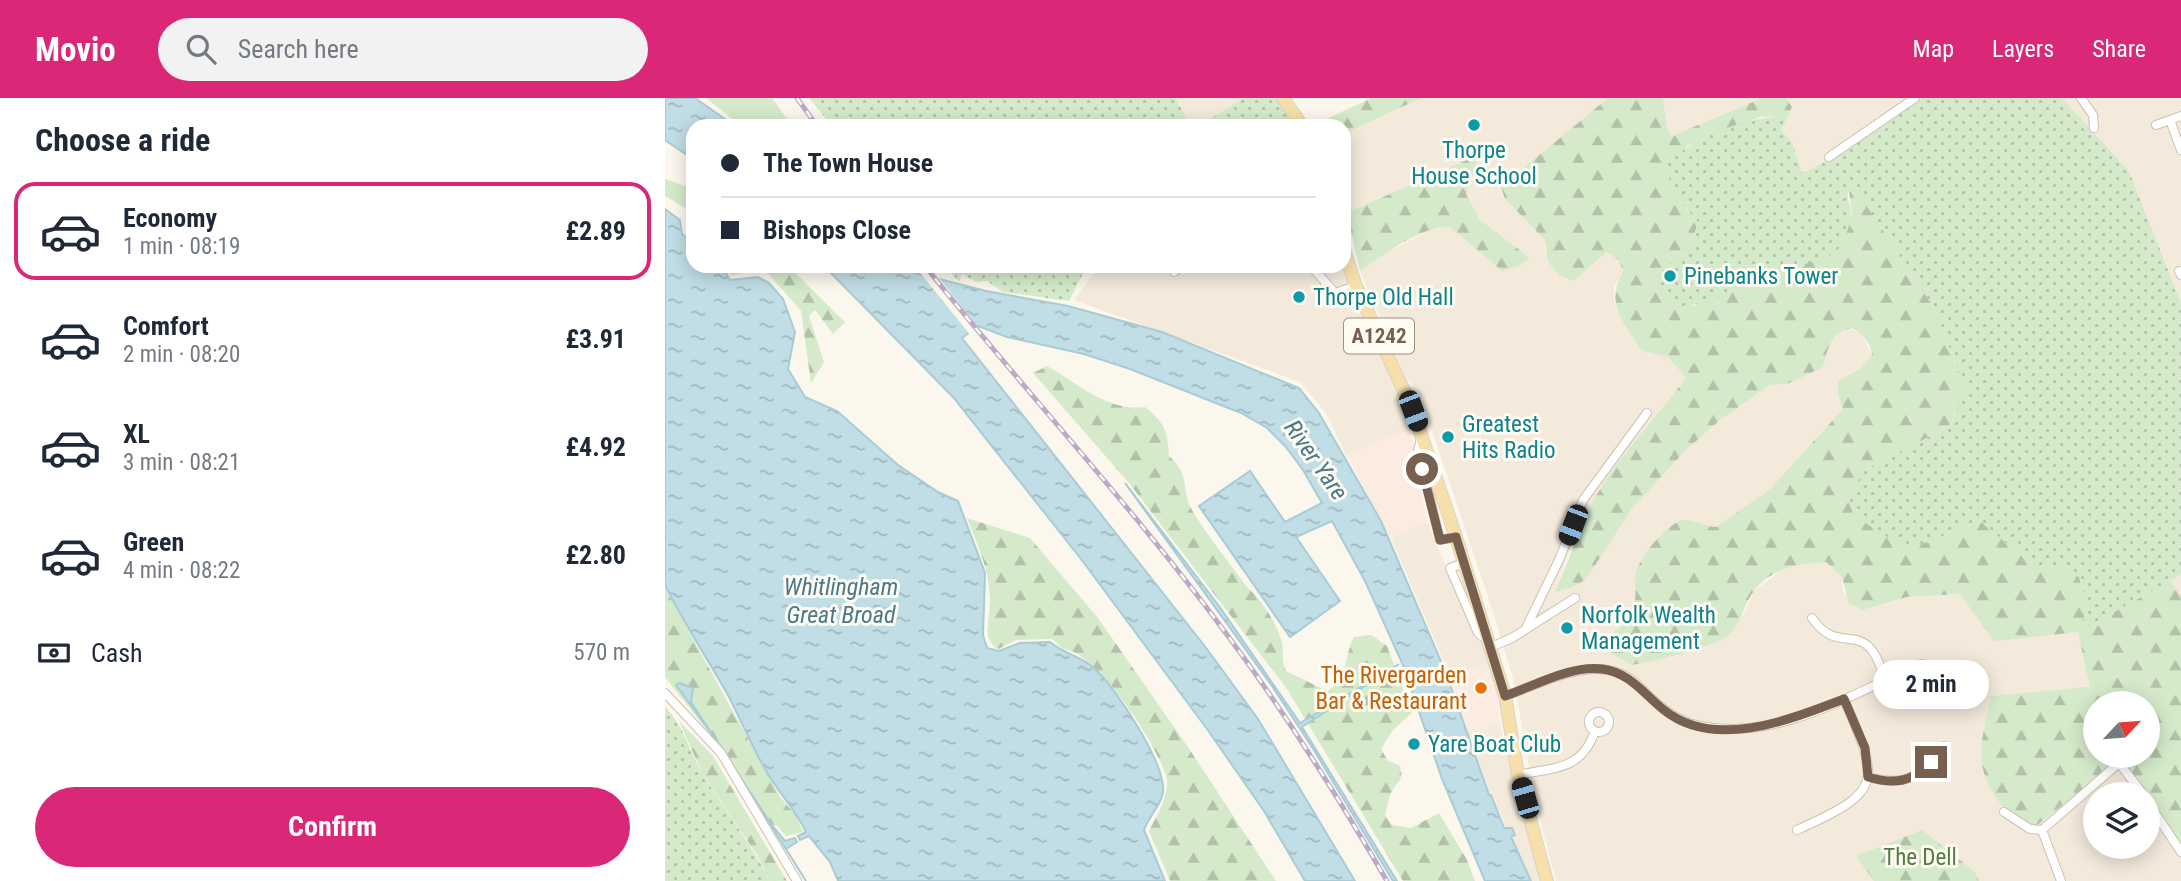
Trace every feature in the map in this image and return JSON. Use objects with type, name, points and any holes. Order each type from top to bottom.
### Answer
[{"type":"main road","points":[[1283,98],[1297,119]]},
{"type":"main road","name":"A1242","points":[[1351,271],[1422,436],[1456,537],[1505,696],[1518,775],[1547,881]]},
{"type":"street","points":[[1830,154],[1915,98]]},
{"type":"street","points":[[2081,98],[2093,115],[2094,128]]},
{"type":"street","points":[[2156,125],[2181,116]]},
{"type":"street","points":[[2170,120],[2181,150]]},
{"type":"street","points":[[1317,273],[1335,293],[1356,286]]},
{"type":"street","points":[[1526,628],[1559,560],[1583,500],[1647,413]]},
{"type":"street","points":[[1490,645],[1526,628],[1575,598]]},
{"type":"street","points":[[1812,618],[1832,638],[1857,641],[1870,648],[1885,679]]},
{"type":"street","points":[[1505,696],[1576,671],[1604,669],[1635,683],[1678,719],[1702,726],[1731,728],[1786,721],[1844,699],[1921,664]]},
{"type":"street","points":[[1903,671],[1909,684]]},
{"type":"street","points":[[665,693],[721,753],[797,881]]},
{"type":"street","points":[[1797,830],[1850,804],[1864,789],[1868,777],[1865,748],[1844,699]]},
{"type":"street","points":[[1518,775],[1575,762],[1589,749],[1595,731]]},
{"type":"street","points":[[1868,777],[1883,781],[1910,779],[1920,773],[1944,746]]},
{"type":"street","points":[[2098,782],[2119,764],[2133,782]]},
{"type":"street","points":[[2004,812],[2029,829],[2042,830],[2083,795]]},
{"type":"street","points":[[2160,820],[2181,852]]},
{"type":"street","points":[[2042,830],[2061,881]]},
{"type":"shaded area","points":[[1176,98],[1243,98],[1210,119],[1186,119]]},
{"type":"shaded area","points":[[1421,98],[1608,98],[1501,188],[1505,199],[1545,240],[1545,251],[1574,281],[1606,251],[1619,260],[1623,271],[1614,287],[1614,303],[1622,319],[1642,351],[1668,357],[1686,378],[1593,501],[1574,538],[1555,591],[1610,540],[1631,510],[1686,450],[1720,420],[1770,385],[1787,384],[1840,330],[1851,328],[1862,335],[1872,355],[1860,369],[1838,381],[1838,394],[1844,408],[1770,489],[1716,527],[1706,527],[1691,520],[1637,570],[1637,596],[1629,618],[1606,638],[1743,616],[1754,591],[1789,564],[1826,562],[1842,577],[1843,592],[1863,610],[1906,597],[1960,594],[2078,632],[2181,575],[2181,881],[1556,881],[1535,800],[1514,682],[1491,605],[1418,389],[1407,380],[1360,271],[1384,254],[1439,225],[1450,226],[1502,271],[1530,258],[1479,219],[1465,194],[1477,162],[1473,157],[1351,211],[1351,131]]},
{"type":"shaded area","points":[[1663,98],[1762,98],[1672,136],[1667,128]]},
{"type":"shaded area","points":[[1786,98],[1922,98],[1841,154],[1802,173],[1792,142],[1781,130],[1792,108]]},
{"type":"shaded area","points":[[2062,98],[2181,98],[2181,303],[2129,171]]},
{"type":"shaded area","points":[[1094,273],[1346,273],[1415,428],[1346,455],[1326,413],[1300,382],[1074,300]]},
{"type":"shaded area","points":[[1410,429],[1427,522],[1391,538],[1346,454]]},
{"type":"shaded area","points":[[1427,522],[1449,574],[1485,646],[1490,663],[1450,676],[1391,538]]},
{"type":"shaded area","points":[[1490,663],[1496,684],[1500,724],[1467,734],[1450,676]]},
{"type":"shaded area","points":[[1500,724],[1512,775],[1544,881],[1532,881],[1512,838],[1516,835],[1513,828],[1506,828],[1492,794],[1489,794],[1467,734]]},
{"type":"green space","points":[[706,98],[772,98],[787,119],[732,119]]},
{"type":"green space","points":[[809,98],[1176,98],[1186,119],[826,119]]},
{"type":"green space","points":[[1243,98],[1276,98],[1290,119],[1210,119]]},
{"type":"green space","points":[[1371,98],[1421,98],[1351,131],[1351,119],[1327,119]]},
{"type":"green space","points":[[1608,98],[1663,98],[1667,128],[1672,136],[1762,98],[1786,98],[1792,107],[1788,116],[1760,117],[1686,147],[1672,192],[1698,222],[1692,242],[1660,273],[1693,306],[1774,270],[1825,257],[1839,247],[1852,214],[1849,191],[1856,189],[1935,309],[1966,390],[1950,426],[1865,470],[1925,543],[1980,521],[2035,567],[2063,567],[2079,577],[2088,608],[2079,631],[2170,581],[2181,596],[2181,843],[2160,814],[2160,782],[2137,782],[2127,768],[2160,768],[2160,691],[2083,691],[2083,768],[2110,768],[2092,782],[2083,782],[2083,789],[2036,826],[2014,816],[1990,787],[1981,751],[1991,696],[2090,687],[2078,632],[1994,641],[1960,594],[1906,597],[1863,610],[1849,604],[1842,577],[1826,562],[1787,568],[1769,577],[1750,597],[1735,628],[1718,641],[1681,654],[1632,665],[1612,654],[1606,638],[1630,616],[1635,604],[1637,569],[1655,542],[1667,529],[1680,521],[1689,520],[1716,527],[1770,489],[1843,409],[1838,394],[1838,381],[1860,369],[1872,355],[1871,350],[1868,342],[1859,333],[1852,328],[1845,330],[1831,342],[1823,367],[1787,384],[1770,385],[1720,420],[1686,450],[1631,510],[1586,579],[1571,588],[1554,592],[1587,514],[1602,486],[1686,378],[1668,357],[1642,351],[1623,322],[1615,294],[1623,271],[1619,260],[1606,252],[1574,281],[1559,275],[1548,262],[1545,240],[1505,199],[1501,187]]},
{"type":"green space","points":[[1922,98],[2062,98],[2129,171],[2181,303],[2181,575],[2078,632],[2088,608],[2079,577],[2063,567],[2035,567],[1980,521],[1925,543],[1900,545],[1853,515],[1848,496],[1865,470],[1950,426],[1966,390],[1935,309],[1856,190],[1848,192],[1851,210],[1849,226],[1839,248],[1833,254],[1773,271],[1704,302],[1686,306],[1672,303],[1662,293],[1660,273],[1692,242],[1698,222],[1672,192],[1667,163],[1679,153],[1723,129],[1756,120],[1788,116],[1781,130],[1792,142],[1802,173],[1841,154]]},
{"type":"green space","points":[[1473,157],[1477,162],[1466,194],[1479,219],[1530,258],[1519,266],[1502,271],[1450,227],[1440,227],[1403,243],[1360,271],[1351,231],[1351,211]]},
{"type":"green space","points":[[665,179],[686,186],[686,209],[665,196]]},
{"type":"green space","points":[[768,273],[795,273],[845,322],[833,334],[815,310],[809,316],[824,362],[811,383],[801,311]]},
{"type":"green space","points":[[951,273],[1083,273],[1069,301],[1003,292],[987,281],[976,282],[962,274],[959,282]]},
{"type":"green space","points":[[1047,366],[1105,401],[1145,407],[1157,417],[1166,433],[1169,456],[1181,470],[1192,510],[1262,604],[1279,632],[1286,671],[1327,691],[1343,674],[1354,637],[1371,635],[1387,646],[1412,713],[1393,730],[1381,749],[1388,761],[1399,765],[1401,773],[1385,815],[1392,825],[1411,828],[1439,813],[1467,860],[1475,881],[1403,881],[1287,689],[1129,483],[1033,373]]},
{"type":"green space","points":[[967,518],[1030,538],[1098,618],[1188,747],[1276,881],[1170,881],[1149,831],[1167,789],[1166,775],[1150,742],[1107,681],[1076,653],[1063,649],[1052,639],[1016,640],[998,649],[993,645],[988,635],[988,581]]},
{"type":"green space","points":[[665,588],[780,797],[797,817],[803,832],[786,836],[777,826],[765,822],[717,743],[665,677]]},
{"type":"green space","points":[[665,707],[678,723],[705,778],[770,881],[665,881]]},
{"type":"green space","points":[[679,721],[713,756],[787,881],[770,881],[757,855],[703,775]]},
{"type":"green space","name":"The Dell","points":[[1922,830],[1975,872],[1979,881],[1874,881],[1856,856]]},
{"type":"water","points":[[665,98],[695,98],[725,119],[686,119],[686,154],[665,140]]},
{"type":"water","name":"Whitlingham Great Broad","points":[[665,209],[680,220],[682,234],[686,237],[686,273],[726,273],[730,280],[758,277],[769,283],[783,299],[795,332],[788,369],[805,397],[837,411],[898,465],[938,492],[958,501],[985,573],[983,635],[987,648],[999,651],[1020,643],[1050,642],[1093,667],[1107,682],[1140,730],[1162,780],[1162,797],[1144,830],[1165,881],[838,881],[830,862],[809,836],[800,840],[798,836],[806,832],[802,824],[765,769],[729,697],[665,585]]},
{"type":"water","name":"River Yare","points":[[831,273],[916,273],[986,291],[1068,306],[1162,332],[1299,388],[1319,413],[1381,521],[1446,673],[1489,795],[1504,828],[1512,828],[1515,835],[1511,837],[1531,881],[1485,881],[1442,779],[1403,665],[1365,581],[1332,521],[1296,537],[1340,601],[1290,637],[1199,506],[1250,471],[1285,522],[1322,503],[1303,470],[1267,428],[1241,413],[1130,369],[1084,354],[1007,337],[978,326],[962,338],[1207,649],[1258,719],[1355,881],[1305,881],[1264,811],[1207,729],[1081,559],[953,397]]},
{"type":"water","points":[[1125,483],[1219,606],[1300,723],[1399,664],[1302,727],[1397,881],[1393,881],[1272,686]]},
{"type":"water","points":[[679,683],[693,688],[691,702],[714,737],[676,685]]},
{"type":"water","points":[[744,783],[785,841],[795,838],[797,842],[786,849],[806,881]]},
{"type":"pier","points":[[920,273],[936,274],[980,330],[971,336]]},
{"type":"railway","points":[[797,98],[812,119]]},
{"type":"railway","points":[[931,273],[1115,493],[1225,632],[1309,754],[1387,881]]},
{"type":"place","name":"Thorpe House School","points":[[1474,125]]},
{"type":"place","name":"Pinebanks Tower","points":[[1670,276]]},
{"type":"place","name":"Thorpe Old Hall","points":[[1299,297]]},
{"type":"place","name":"Greatest Hits Radio","points":[[1448,437]]},
{"type":"place","name":"Norfolk Wealth Management","points":[[1567,628]]},
{"type":"place","name":"The Rivergarden Bar & Restaurant","points":[[1481,688]]},
{"type":"place","name":"Yare Boat Club","points":[[1414,744]]},
{"type":"route","points":[[1422,469],[1440,540],[1456,537],[1505,696],[1576,671],[1588,668],[1604,669],[1622,674],[1678,719],[1716,728],[1747,728],[1786,721],[1844,699],[1865,748],[1869,764],[1868,777],[1899,782],[1920,773],[1931,762]]}]
